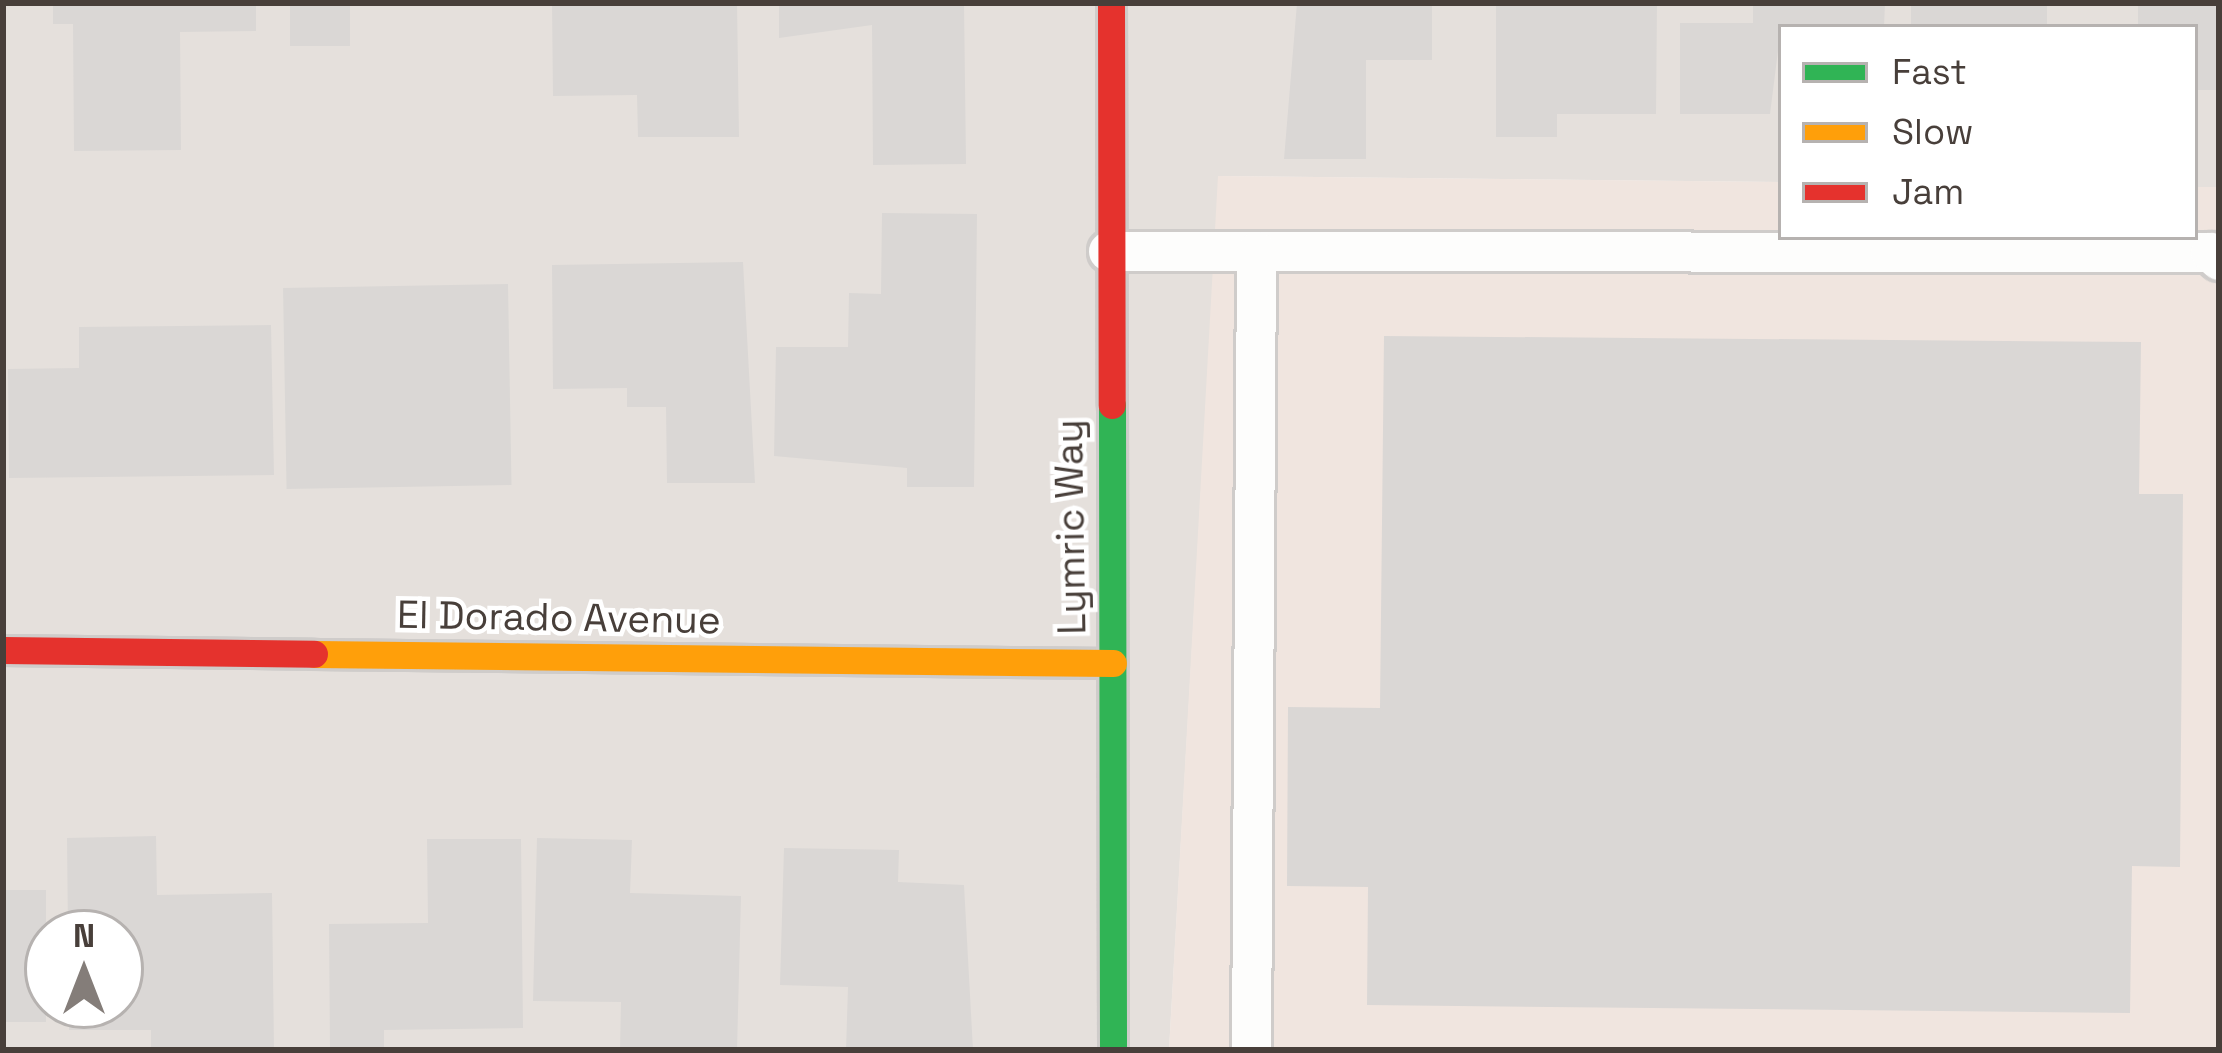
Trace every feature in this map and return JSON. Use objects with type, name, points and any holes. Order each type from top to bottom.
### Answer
[{"type":"street","name":"Lymric Way","points":[[1111,3],[1108,251],[1114,1050]]},
{"type":"street","name":"El Dorado Avenue","points":[[3,650],[1114,663]]},
{"type":"lane","points":[[1108,251],[2210,252],[2219,260]]},
{"type":"lane","points":[[1251,1050],[1256,251]]},
{"type":"shaded area","points":[[3,3],[2219,3],[2219,187],[2198,187],[2198,24],[1778,24],[1778,182],[1219,176],[1169,1050],[3,1050]]},
{"type":"shaded area","points":[[1218,176],[1778,182],[1778,240],[2198,240],[2198,187],[2219,187],[2219,1050],[1169,1050]]},
{"type":"building","points":[[53,3],[256,3],[256,31],[180,32],[181,150],[74,151],[73,24],[53,24]]},
{"type":"building","points":[[290,3],[350,3],[350,46],[290,46]]},
{"type":"building","points":[[552,3],[737,3],[739,137],[638,137],[637,95],[553,96]]},
{"type":"building","points":[[779,3],[964,3],[966,164],[873,165],[872,25],[779,38]]},
{"type":"building","points":[[1297,3],[1432,3],[1432,60],[1366,60],[1366,159],[1284,159]]},
{"type":"building","points":[[1496,3],[1657,3],[1656,114],[1557,114],[1557,137],[1496,137]]},
{"type":"building","points":[[1753,3],[1885,3],[1884,24],[1778,24],[1770,114],[1680,114],[1680,23],[1753,23]]},
{"type":"building","points":[[1911,3],[2047,3],[2047,24],[1911,24]]},
{"type":"building","points":[[2138,3],[2219,3],[2219,90],[2198,90],[2198,24],[2138,24]]},
{"type":"building","points":[[882,213],[977,214],[974,487],[907,487],[907,468],[774,456],[776,347],[848,347],[849,293],[881,294]]},
{"type":"building","points":[[743,262],[755,483],[667,483],[666,407],[627,407],[627,388],[553,389],[552,265]]},
{"type":"building","points":[[508,284],[512,485],[287,489],[283,288]]},
{"type":"building","points":[[271,325],[274,475],[9,478],[8,369],[79,368],[79,327]]},
{"type":"building","points":[[1384,336],[2141,342],[2139,494],[2183,494],[2180,867],[2132,866],[2130,1013],[1367,1005],[1368,887],[1287,886],[1288,707],[1380,708]]},
{"type":"building","points":[[156,836],[157,895],[272,893],[274,1050],[151,1050],[151,1030],[69,1030],[144,1029],[144,909],[68,909],[67,838]]},
{"type":"building","points":[[537,838],[632,840],[630,893],[741,896],[737,1050],[620,1050],[621,1002],[533,1001]]},
{"type":"building","points":[[427,839],[521,839],[523,1028],[384,1030],[384,1050],[330,1050],[329,924],[428,923]]},
{"type":"building","points":[[784,848],[899,850],[898,882],[964,885],[973,1050],[846,1050],[848,987],[780,985]]},
{"type":"building","points":[[3,890],[46,890],[46,909],[24,909],[24,1022],[3,1022]]},
{"type":"traffic: fast","points":[[1112,405],[1113,1050]]},
{"type":"traffic: slow","points":[[314,654],[1113,663]]},
{"type":"traffic: jam","points":[[1111,3],[1112,405]]},
{"type":"traffic: jam","points":[[3,650],[314,654]]}]
